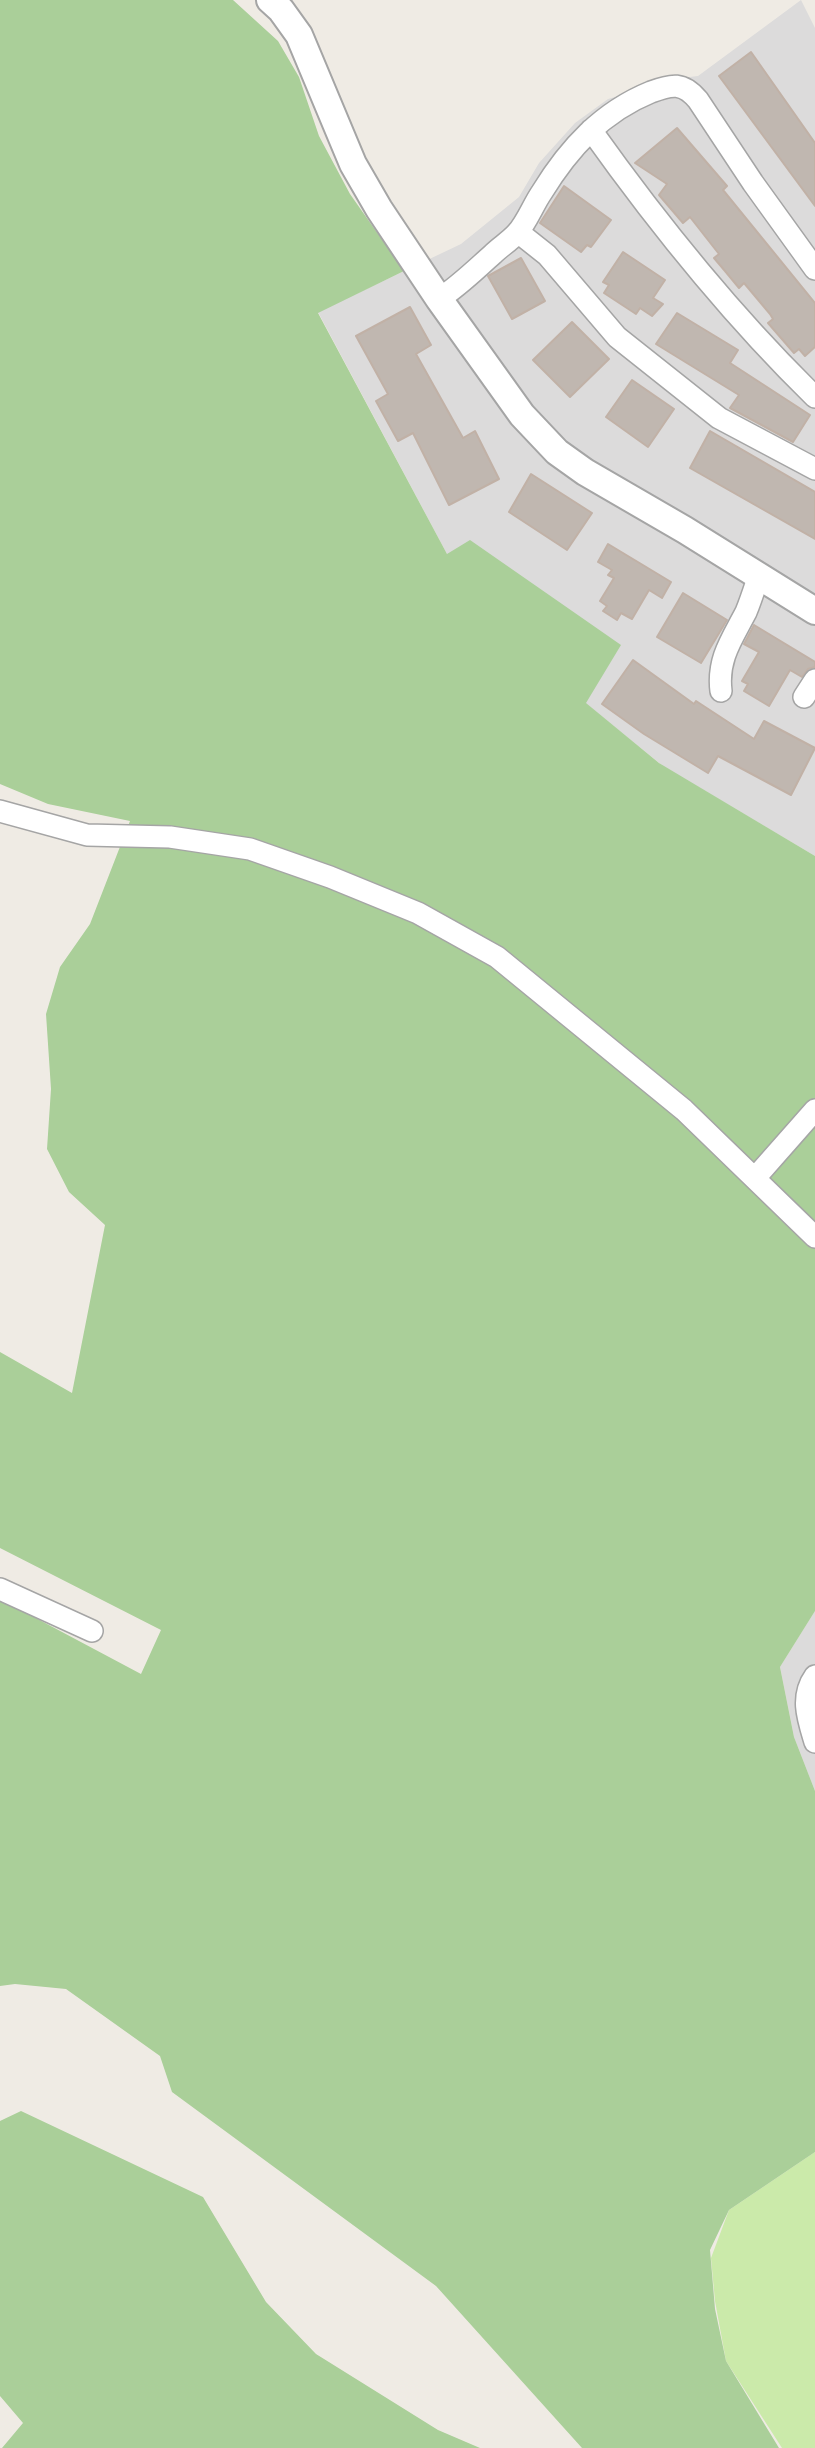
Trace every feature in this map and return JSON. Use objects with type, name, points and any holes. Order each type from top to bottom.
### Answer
[{"type":"street","points":[[270,0],[299,35],[353,164],[379,209],[522,415],[557,452],[585,472],[815,611]]},
{"type":"street","points":[[439,299],[463,282],[518,232],[557,168],[591,130],[626,103],[645,94],[682,86],[688,89],[815,269]]},
{"type":"street","points":[[591,130],[639,198],[774,357],[815,397]]},
{"type":"street","points":[[518,232],[547,255],[617,337],[719,418],[812,461]]},
{"type":"street","points":[[721,691],[719,674],[729,642],[746,610],[759,575]]},
{"type":"street","points":[[0,811],[87,835],[170,837],[250,849],[330,877],[418,913],[497,957],[684,1110],[815,1237]]},
{"type":"street","points":[[755,1178],[815,1110]]},
{"type":"street","points":[[0,1589],[92,1631]]},
{"type":"street","points":[[815,1676],[805,1697],[807,1716],[815,1742]]},
{"type":"shaded area","points":[[801,0],[815,28],[815,856],[663,766],[585,703],[620,645],[447,554],[318,312],[461,244],[519,197],[539,163],[575,123],[608,99],[681,78],[698,76]]},
{"type":"shaded area","points":[[815,1611],[815,1791],[794,1737],[780,1667]]},
{"type":"green space","points":[[0,0],[233,0],[278,41],[299,77],[319,136],[350,194],[404,271],[318,313],[447,554],[470,540],[621,645],[586,703],[659,763],[815,856],[815,1611],[780,1667],[794,1737],[815,1791],[815,2152],[729,2210],[710,2250],[715,2309],[726,2361],[779,2448],[582,2448],[436,2286],[172,2092],[160,2056],[66,1989],[15,1984],[0,1986],[0,1599],[141,1674],[161,1630],[0,1548],[0,1352],[72,1393],[105,1225],[69,1192],[47,1149],[51,1089],[46,1014],[60,967],[90,924],[130,821],[48,804],[0,784]]},
{"type":"green space","points":[[21,2111],[203,2197],[266,2302],[316,2354],[438,2430],[480,2448],[2,2448],[23,2423],[0,2396],[0,2121]]},
{"type":"green space","points":[[815,2152],[815,2448],[782,2448],[726,2361],[715,2301],[711,2258],[729,2210]]},
{"type":"building","points":[[751,52],[815,143],[815,206],[719,76]]},
{"type":"building","points":[[677,128],[727,186],[723,190],[815,303],[815,347],[805,356],[799,349],[794,353],[768,323],[773,319],[770,314],[744,283],[739,288],[714,258],[719,254],[690,217],[683,223],[659,195],[667,184],[635,163]]},
{"type":"building","points":[[564,186],[611,220],[591,247],[587,245],[581,252],[540,223]]},
{"type":"building","points":[[623,252],[665,280],[653,298],[663,304],[652,316],[640,308],[636,314],[604,293],[609,285],[603,282]]},
{"type":"building","points":[[521,258],[545,301],[512,319],[488,276]]},
{"type":"building","points":[[410,307],[431,345],[416,354],[463,438],[475,431],[499,479],[449,505],[413,433],[398,441],[376,401],[388,394],[356,336]]},
{"type":"building","points":[[677,313],[738,350],[730,363],[810,415],[793,442],[730,408],[739,395],[656,344]]},
{"type":"building","points":[[572,322],[609,359],[570,397],[533,360]]},
{"type":"building","points":[[632,380],[674,409],[648,447],[606,417]]},
{"type":"building","points":[[710,431],[815,492],[815,539],[690,468]]},
{"type":"building","points":[[531,474],[592,513],[567,550],[509,512]]},
{"type":"building","points":[[608,544],[671,582],[662,598],[649,590],[632,619],[621,613],[617,620],[603,611],[607,606],[600,601],[614,578],[608,575],[612,570],[598,562]]},
{"type":"building","points":[[683,593],[727,620],[701,663],[657,637]]},
{"type":"building","points":[[754,625],[815,662],[815,667],[808,669],[802,677],[790,670],[769,706],[744,691],[748,684],[742,681],[759,652],[744,644]]},
{"type":"building","points":[[633,660],[694,704],[696,701],[754,739],[764,721],[815,748],[791,795],[718,756],[708,773],[644,734],[602,704]]}]
